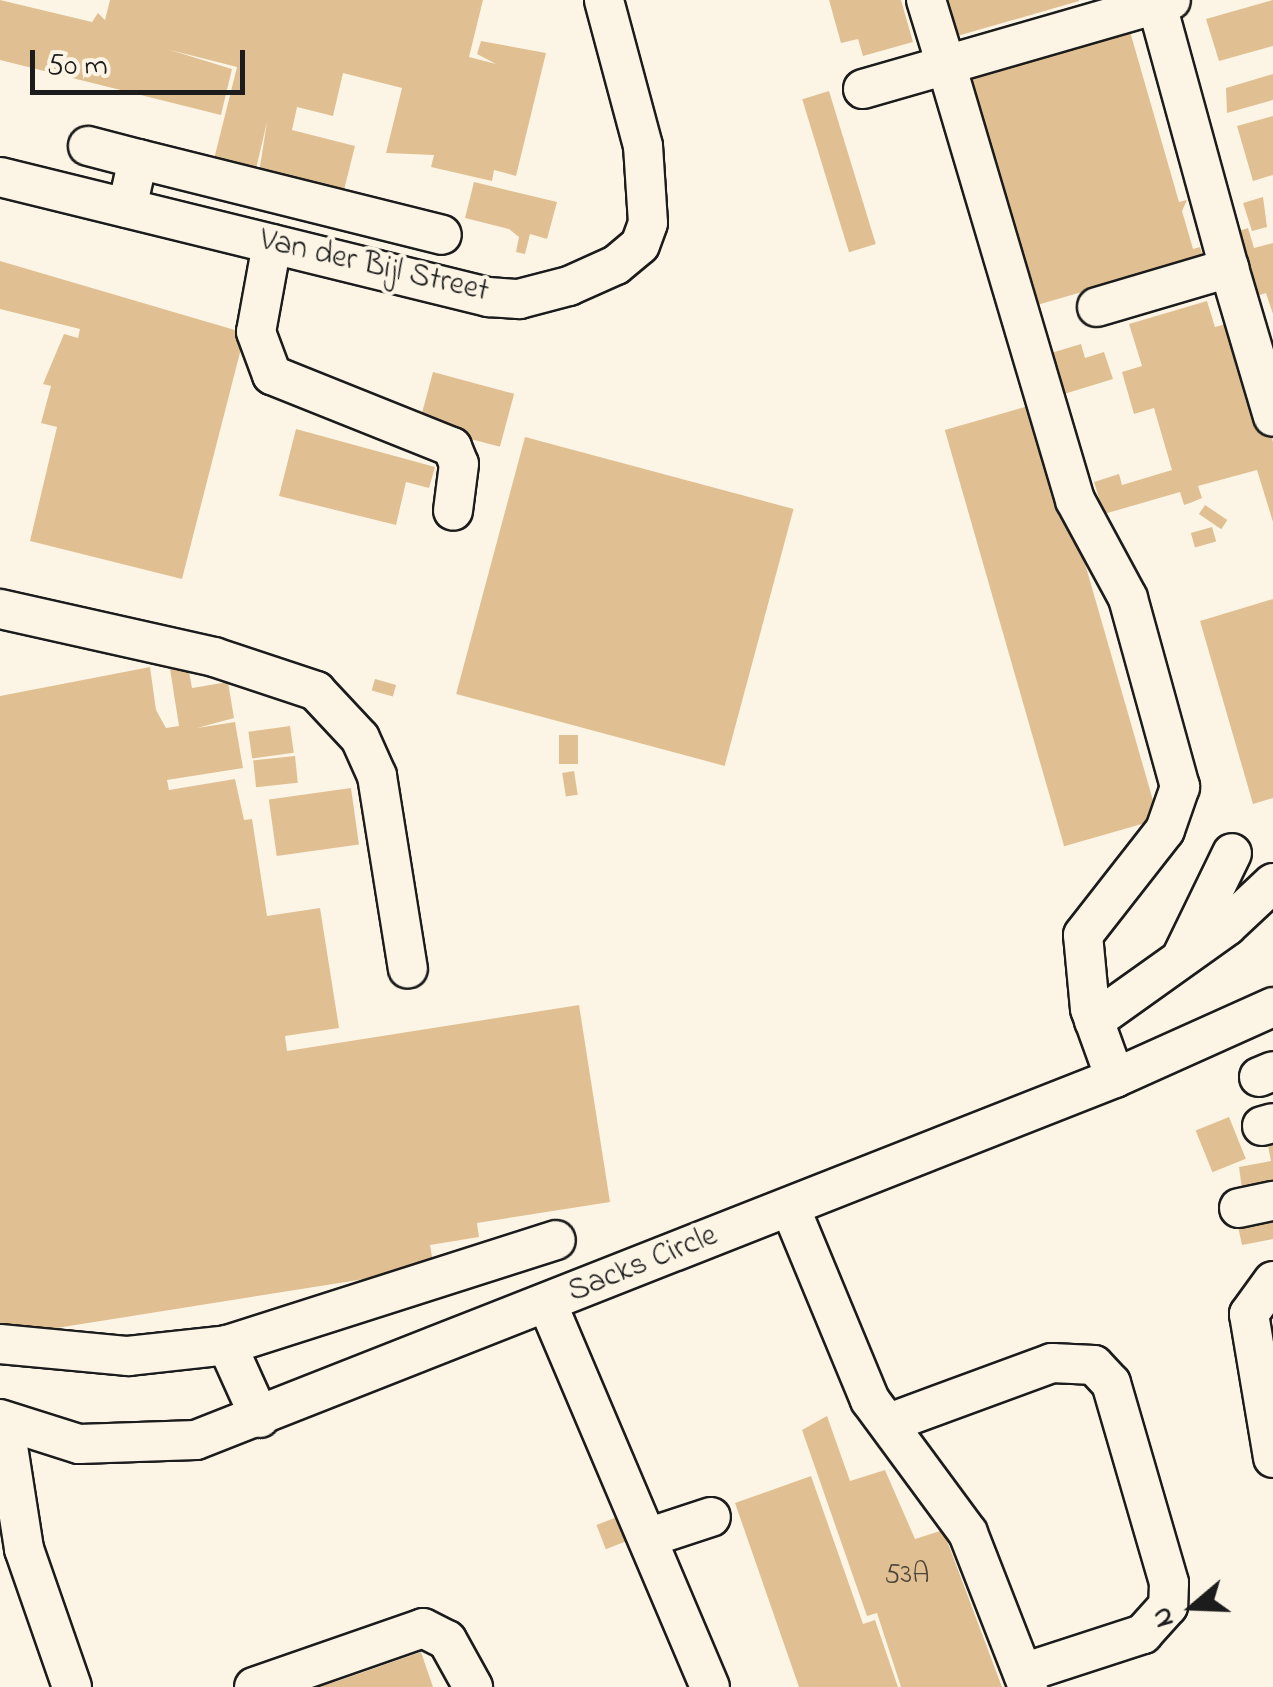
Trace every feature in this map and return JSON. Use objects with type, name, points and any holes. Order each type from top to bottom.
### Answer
[{"type":"lane","name":"Van der Bijl Street","points":[[0,177],[488,297],[552,290],[616,265],[640,245],[649,193],[642,146],[604,0]]},
{"type":"lane","points":[[926,0],[1075,500],[1128,598],[1180,787],[1165,830],[1083,936],[1079,960],[1094,1021],[1116,1078]]},
{"type":"lane","points":[[863,89],[1164,2],[1230,268],[1270,394]]},
{"type":"lane","points":[[88,146],[442,235]]},
{"type":"lane","points":[[127,208],[138,159]]},
{"type":"lane","points":[[272,244],[256,332],[272,375],[452,447],[459,464],[453,510]]},
{"type":"lane","points":[[1096,307],[1230,268]]},
{"type":"lane","points":[[0,610],[214,657],[316,691],[360,738],[378,776],[408,969]]},
{"type":"lane","points":[[1180,961],[1232,852]]},
{"type":"lane","points":[[1094,1021],[1180,961],[1273,883]]},
{"type":"lane","name":"Sacks Circle","points":[[2,1420],[121,1448],[196,1440],[1116,1078],[1273,1006]]},
{"type":"lane","points":[[790,1206],[870,1400],[968,1534],[1025,1680],[1143,1634],[1168,1606],[1169,1583],[1111,1383],[1094,1365],[1052,1364],[889,1423]]},
{"type":"lane","points":[[0,1344],[128,1356],[227,1345],[556,1240]]},
{"type":"lane","points":[[1273,1281],[1249,1314],[1273,1458]]},
{"type":"lane","points":[[547,1303],[650,1536],[710,1687]]},
{"type":"lane","points":[[227,1345],[260,1418]]},
{"type":"lane","points":[[2,1420],[24,1548],[72,1687]]},
{"type":"lane","points":[[650,1536],[711,1517]]},
{"type":"lane","points":[[254,1687],[423,1628],[446,1640],[473,1687]]},
{"type":"building","points":[[0,0],[92,22],[98,13],[105,20],[110,0],[483,0],[469,57],[496,64],[477,54],[481,41],[546,53],[516,176],[494,170],[492,181],[431,167],[434,155],[386,153],[402,88],[343,73],[333,116],[297,107],[292,130],[355,146],[343,194],[259,173],[267,122],[256,169],[214,159],[237,67],[170,50],[232,69],[221,115],[0,60]]},
{"type":"building","points":[[829,0],[901,0],[913,42],[863,56],[858,39],[841,43]]},
{"type":"building","points":[[928,0],[1079,0],[1079,1],[940,41]]},
{"type":"building","points":[[1273,0],[1273,46],[1219,61],[1206,19]]},
{"type":"building","points":[[1129,28],[1179,202],[1187,200],[1182,211],[1193,249],[1200,247],[1203,257],[1037,305],[970,75]]},
{"type":"building","points":[[1273,74],[1273,100],[1227,113],[1226,88]]},
{"type":"building","points":[[829,91],[876,244],[849,252],[802,99]]},
{"type":"building","points":[[1273,116],[1273,175],[1253,181],[1237,126]]},
{"type":"building","points":[[474,182],[557,202],[547,239],[530,234],[525,254],[516,252],[519,237],[509,229],[465,218]]},
{"type":"building","points":[[1263,197],[1267,227],[1252,231],[1243,203]]},
{"type":"building","points":[[1248,228],[1254,248],[1273,243],[1273,314],[1266,293],[1250,298],[1232,233]]},
{"type":"building","points":[[0,261],[245,333],[182,579],[30,541],[57,427],[41,423],[51,386],[43,384],[64,334],[78,338],[80,329],[0,309]]},
{"type":"building","points":[[1207,301],[1215,327],[1238,321],[1273,442],[1273,522],[1257,470],[1198,486],[1202,498],[1184,505],[1180,492],[1104,514],[1094,482],[1119,474],[1122,485],[1172,470],[1154,408],[1134,414],[1122,372],[1142,366],[1129,324]]},
{"type":"building","points":[[1081,344],[1085,358],[1104,352],[1113,379],[1064,394],[1051,353]]},
{"type":"building","points":[[433,372],[514,394],[500,447],[419,425]]},
{"type":"building","points":[[1039,403],[1158,819],[1064,846],[945,430]]},
{"type":"building","points":[[296,429],[435,467],[429,488],[406,482],[396,525],[279,496]]},
{"type":"building","points":[[525,437],[794,509],[725,766],[456,694]]},
{"type":"building","points":[[1205,505],[1227,520],[1221,529],[1199,514]]},
{"type":"building","points":[[1212,527],[1216,541],[1195,547],[1191,533]]},
{"type":"building","points":[[1273,599],[1273,798],[1253,804],[1200,621]]},
{"type":"building","points":[[188,666],[192,688],[228,682],[234,718],[197,728],[235,722],[243,768],[167,780],[169,790],[235,779],[244,820],[252,819],[267,916],[320,908],[339,1028],[285,1036],[287,1051],[579,1005],[610,1202],[477,1223],[479,1237],[430,1245],[434,1268],[0,1337],[0,696],[150,667],[156,710],[166,728],[179,726],[170,669]]},
{"type":"building","points":[[375,679],[396,685],[393,697],[372,691]]},
{"type":"building","points":[[290,726],[294,753],[252,759],[248,732]]},
{"type":"building","points":[[559,735],[578,735],[578,764],[559,764]]},
{"type":"building","points":[[295,756],[298,783],[256,787],[253,760]]},
{"type":"building","points":[[574,771],[578,795],[566,797],[562,773]]},
{"type":"building","points":[[351,788],[359,844],[277,856],[269,800]]},
{"type":"building","points":[[1229,1117],[1246,1159],[1212,1172],[1196,1130]]},
{"type":"building","points":[[1273,1139],[1273,1183],[1242,1189],[1239,1167],[1271,1161],[1267,1140]]},
{"type":"building","points":[[1273,1216],[1273,1239],[1242,1245],[1237,1222]]},
{"type":"building","points":[[827,1416],[850,1481],[885,1470],[915,1539],[943,1530],[1002,1687],[901,1687],[877,1613],[867,1616],[802,1430]]},
{"type":"building","points":[[811,1476],[863,1624],[875,1620],[898,1687],[799,1687],[735,1503]]},
{"type":"building","points":[[617,1517],[626,1541],[606,1549],[596,1525]]},
{"type":"building","points":[[421,1652],[433,1687],[311,1687],[335,1682]]}]
